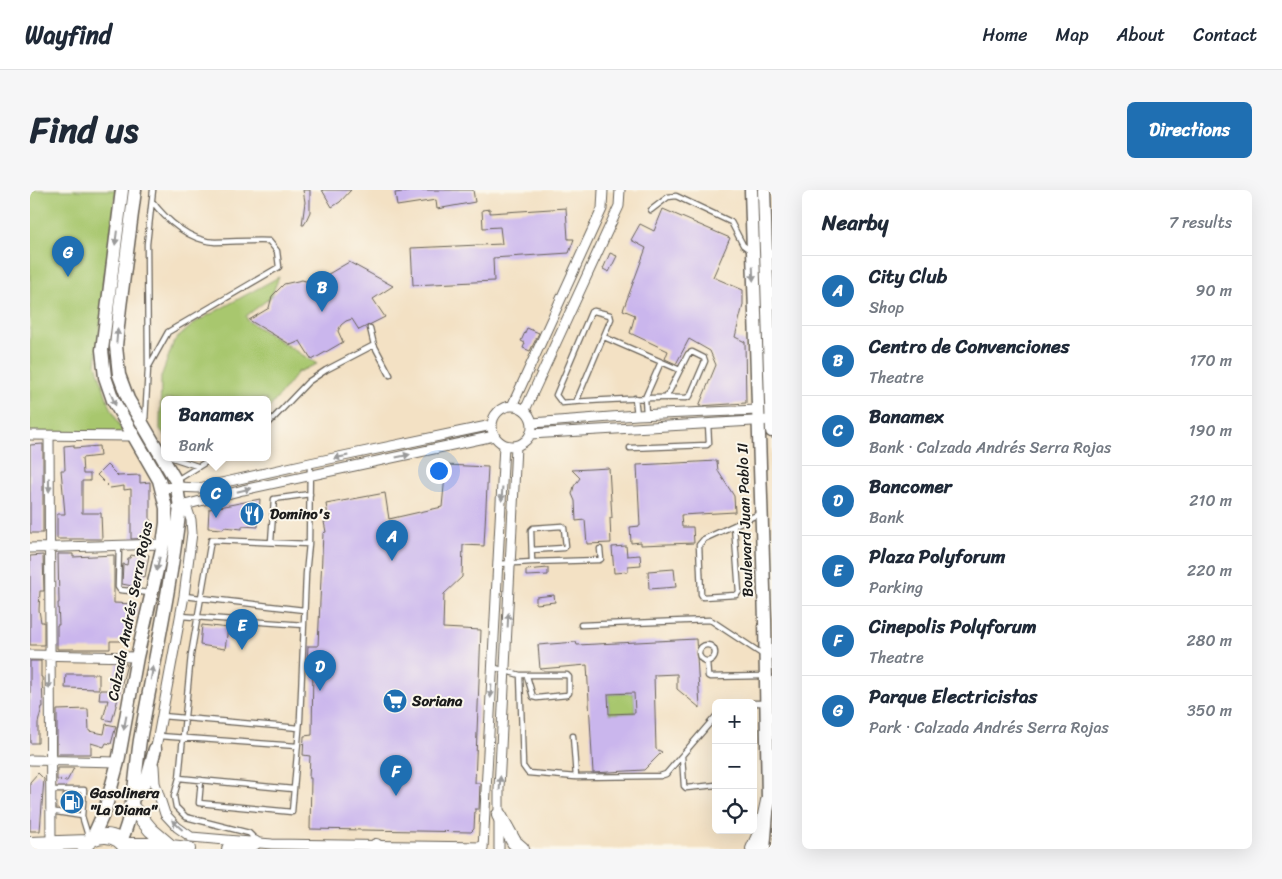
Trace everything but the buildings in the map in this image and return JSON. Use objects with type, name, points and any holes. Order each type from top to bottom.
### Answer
[{"type":"main road","name":"Calzada Andrés Serra Rojas","points":[[88,843],[105,810],[118,762],[162,544],[166,508],[162,488],[146,455],[132,436],[113,400],[105,376],[102,350],[122,190]]},
{"type":"main road","name":"Calzada Andrés Serra Rojas","points":[[135,190],[116,346],[119,375],[128,399],[161,452]]},
{"type":"main road","name":"Boulevard Juan Pablo II","points":[[751,190],[755,346],[763,417],[772,431]]},
{"type":"main road","name":"Boulevard Juan Pablo II","points":[[764,190],[769,256],[771,345],[763,417],[760,513],[769,658],[759,703],[768,801],[764,849]]},
{"type":"main road","points":[[752,252],[769,256]]},
{"type":"main road","points":[[755,346],[771,345]]},
{"type":"main road","name":"Calzada Andrés Serra Rojas","points":[[124,845],[180,507],[176,484],[165,461]]},
{"type":"main road","points":[[147,612],[162,614]]},
{"type":"main road","points":[[155,749],[147,779],[131,803],[151,830],[171,847]]},
{"type":"main road","points":[[753,849],[762,829],[768,801]]},
{"type":"main road","points":[[499,815],[514,842],[522,849]]},
{"type":"main road","points":[[30,844],[88,843],[101,836],[110,836],[124,845],[153,845],[188,849]]},
{"type":"main road","points":[[229,849],[246,848],[254,843]]},
{"type":"street","points":[[512,406],[602,209],[603,190]]},
{"type":"street","points":[[525,410],[619,206],[620,190]]},
{"type":"street","points":[[512,406],[525,410],[532,423],[530,434],[524,442],[516,446],[504,445],[498,442],[494,436],[492,425],[497,412],[512,406]]},
{"type":"street","points":[[532,423],[642,415],[763,417]]},
{"type":"street","points":[[530,434],[708,424],[763,417]]},
{"type":"street","points":[[162,488],[176,484],[199,488],[492,425]]},
{"type":"street","points":[[30,436],[132,436]]},
{"type":"street","points":[[49,436],[51,844]]},
{"type":"street","points":[[166,508],[180,507],[311,475],[494,436]]},
{"type":"street","points":[[180,507],[188,511],[192,533],[181,616],[155,749],[153,769],[155,783],[165,814],[177,827],[191,837],[254,843],[483,848],[504,445]]},
{"type":"street","points":[[499,849],[516,446]]},
{"type":"street","points":[[30,548],[162,544]]},
{"type":"street","points":[[162,614],[181,616]]},
{"type":"street","points":[[30,655],[138,657]]},
{"type":"street","points":[[30,760],[118,762]]},
{"type":"lane","points":[[145,428],[148,368],[147,244],[153,190]]},
{"type":"lane","points":[[652,210],[668,197],[676,196],[731,222],[743,245],[752,252]]},
{"type":"lane","points":[[148,368],[168,332],[279,267],[277,251],[269,241],[213,242],[191,236],[162,214],[152,201]]},
{"type":"lane","points":[[576,402],[612,319],[610,315],[594,311],[591,312],[556,394],[562,403],[635,398],[644,398],[666,398],[686,398],[690,396],[705,361],[704,358],[692,352],[688,354],[666,398]]},
{"type":"lane","points":[[370,328],[374,345],[390,375]]},
{"type":"lane","points":[[604,337],[680,370]]},
{"type":"lane","points":[[271,421],[308,382],[326,370],[374,345]]},
{"type":"lane","points":[[642,415],[644,398],[661,362]]},
{"type":"lane","points":[[635,398],[642,415]]},
{"type":"lane","points":[[630,448],[706,445],[709,443],[708,424]]},
{"type":"lane","points":[[182,461],[197,466]]},
{"type":"lane","points":[[176,484],[197,466],[206,461]]},
{"type":"lane","points":[[201,780],[198,802],[292,812],[299,728],[309,544],[310,463]]},
{"type":"lane","points":[[271,542],[274,499],[310,494]]},
{"type":"lane","points":[[734,526],[739,592],[736,595],[702,597],[700,594],[699,545],[704,539],[760,513]]},
{"type":"lane","points":[[532,550],[564,548],[566,546],[564,528],[562,526],[533,528],[530,530],[532,562]]},
{"type":"lane","points":[[254,843],[253,837],[249,833],[186,817],[176,806],[174,796],[179,778],[191,655],[199,598],[210,540],[309,544]]},
{"type":"lane","points":[[119,546],[118,587],[120,590],[152,593]]},
{"type":"lane","points":[[498,564],[599,560],[601,559],[600,549]]},
{"type":"lane","points":[[184,596],[304,610]]},
{"type":"lane","points":[[181,616],[304,625]]},
{"type":"lane","points":[[581,625],[709,620],[769,658]]},
{"type":"lane","points":[[707,661],[708,676],[710,677],[765,676]]},
{"type":"lane","points":[[492,667],[505,672],[527,676],[567,675],[569,677],[569,693],[567,695],[533,697],[527,676]]},
{"type":"lane","points":[[520,675],[524,766],[528,773],[576,777],[660,776],[666,774],[712,721]]},
{"type":"lane","points":[[162,716],[299,728]]},
{"type":"lane","points":[[158,736],[297,746]]},
{"type":"lane","points":[[573,736],[576,777]]},
{"type":"lane","points":[[682,756],[684,786],[686,788],[712,785]]},
{"type":"lane","points":[[179,778],[294,789]]},
{"type":"lane","points":[[50,790],[84,790],[82,816],[88,843]]},
{"type":"lane","points":[[50,811],[82,816]]},
{"type":"green space","points":[[30,190],[116,190],[96,364],[108,401],[123,433],[30,433]]},
{"type":"green space","points":[[279,277],[271,297],[246,316],[248,321],[317,364],[298,372],[271,406],[271,396],[161,396],[161,430],[160,429],[161,377],[174,341],[196,322]]},
{"type":"green space","points":[[634,693],[635,713],[609,714],[608,694]]},
{"type":"place","name":"Parque Electricistas","points":[[68,277]]},
{"type":"place","name":"Centro de Convenciones","points":[[322,312]]},
{"type":"place","name":"Domino's","points":[[252,514]]},
{"type":"place","name":"Banamex","points":[[216,518]]},
{"type":"place","name":"City Club","points":[[392,561]]},
{"type":"place","name":"Plaza Polyforum","points":[[242,650]]},
{"type":"place","name":"Bancomer","points":[[320,691]]},
{"type":"place","name":"Soriana","points":[[395,701]]},
{"type":"place","name":"Cinepolis Polyforum","points":[[396,796]]},
{"type":"place","name":"Gasolinera \"La Diana\"","points":[[72,802]]}]
